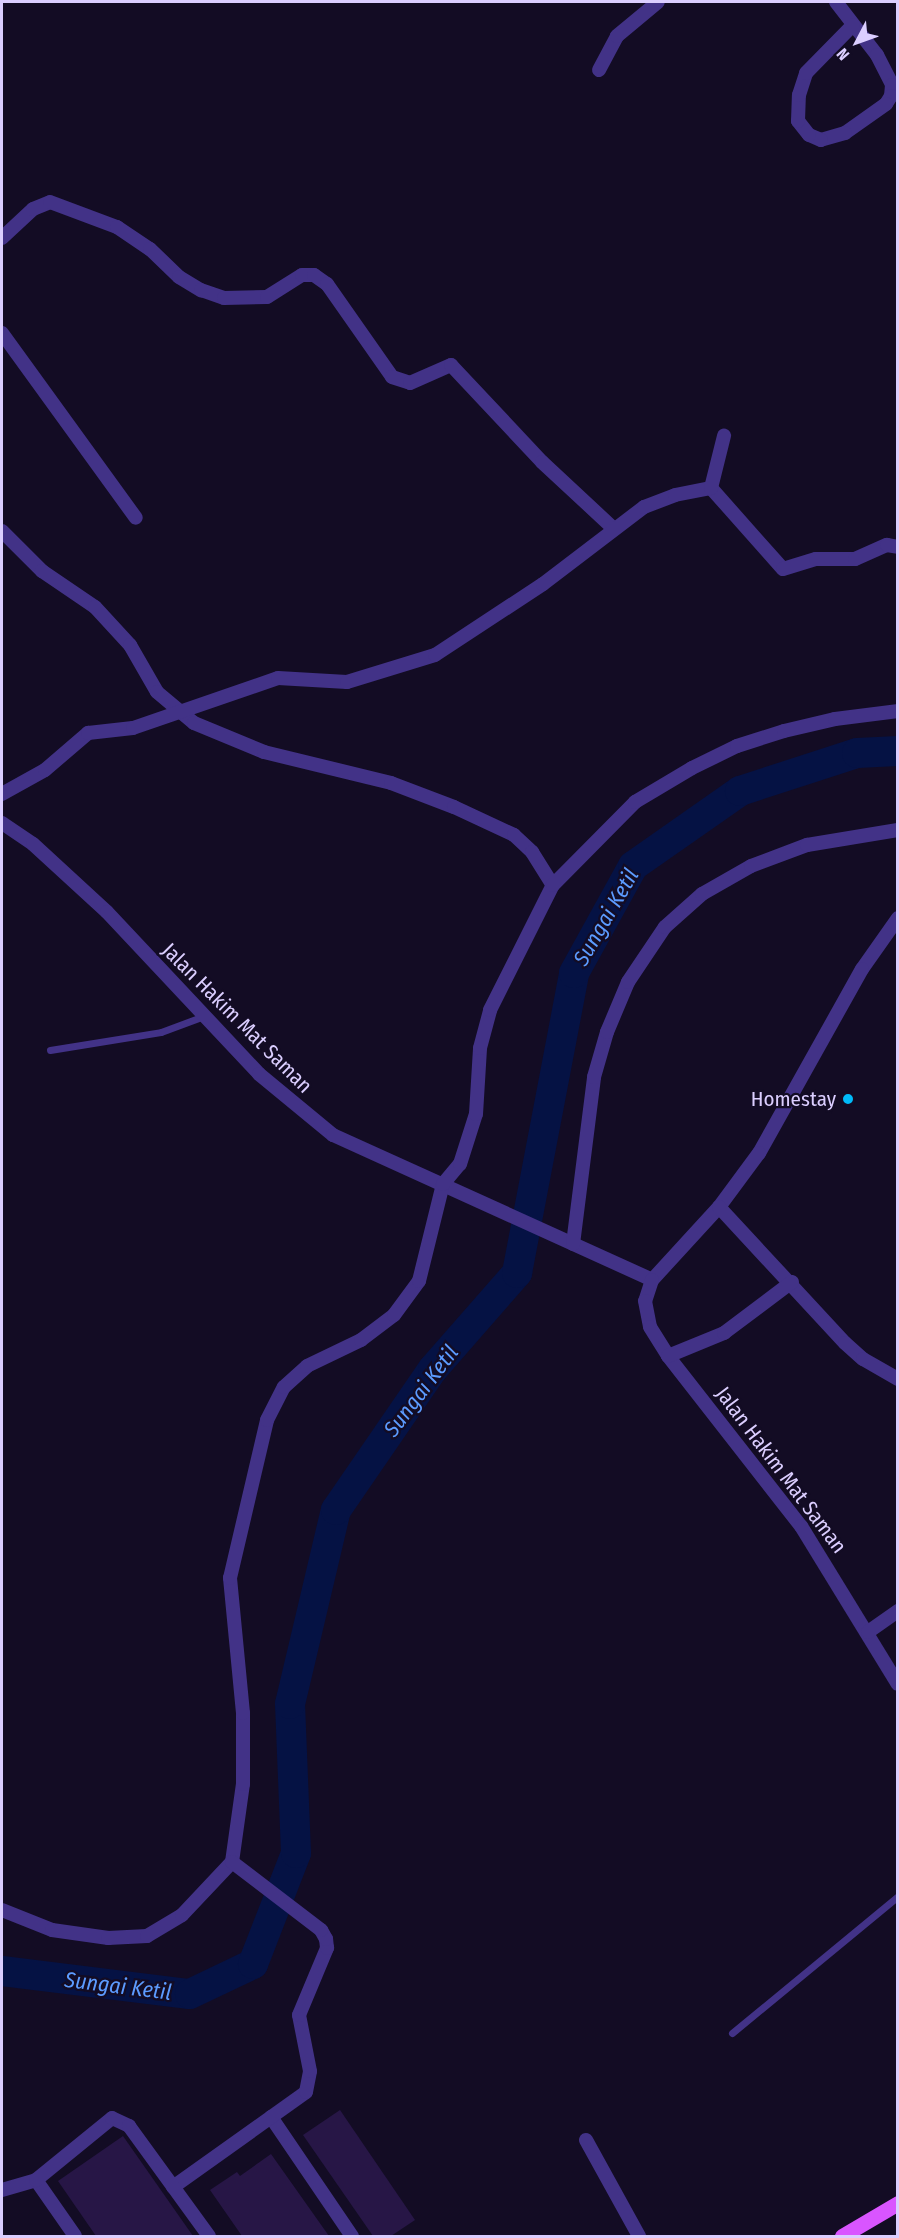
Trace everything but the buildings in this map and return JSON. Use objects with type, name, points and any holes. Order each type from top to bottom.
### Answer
[{"type":"main road","points":[[842,2236],[897,2203]]},
{"type":"street","points":[[599,70],[617,36],[658,2]]},
{"type":"street","points":[[836,2],[877,55],[892,85],[891,96],[886,104],[845,133],[821,140],[809,135],[798,121],[799,95],[806,73],[853,25]]},
{"type":"street","points":[[2,238],[33,209],[50,202],[117,227],[150,249],[180,276],[201,290],[224,298],[267,297],[302,275],[314,275],[327,284],[392,377],[410,383],[451,365],[542,462],[613,528]]},
{"type":"street","points":[[2,333],[136,518]]},
{"type":"street","points":[[711,488],[724,436]]},
{"type":"street","points":[[2,794],[45,770],[88,733],[134,728],[177,711],[203,707],[278,678],[347,682],[435,656],[543,584],[613,528],[644,507],[675,495],[711,488]]},
{"type":"street","points":[[711,488],[783,569],[816,560],[855,559],[887,545],[897,547]]},
{"type":"street","points":[[2,531],[42,571],[72,589],[116,628],[143,662],[157,692],[194,723],[264,752],[391,783],[454,807],[514,836],[531,852],[553,885]]},
{"type":"street","points":[[2,1910],[52,1930],[108,1938],[147,1936],[182,1916],[232,1862],[243,1784],[243,1713],[230,1578],[267,1420],[284,1387],[307,1366],[361,1340],[393,1315],[419,1281],[443,1184],[460,1164],[476,1114],[480,1048],[490,1010],[553,885],[635,802],[692,768],[737,746],[784,731],[835,718],[897,711]]},
{"type":"street","name":"Jalan Hakim Mat Saman","points":[[2,823],[33,844],[107,912],[266,1081],[333,1135],[652,1280],[645,1301],[650,1327],[668,1356],[801,1526],[868,1632],[897,1684]]},
{"type":"street","points":[[573,1244],[594,1077],[606,1032],[628,982],[665,927],[702,894],[751,866],[807,845],[897,830]]},
{"type":"street","points":[[652,1280],[719,1207],[759,1153],[862,969],[897,918]]},
{"type":"street","points":[[719,1207],[863,1359],[897,1378]]},
{"type":"street","points":[[668,1356],[724,1333],[792,1282]]},
{"type":"street","points":[[868,1632],[897,1611]]},
{"type":"street","points":[[173,2187],[306,2092],[310,2071],[299,2015],[327,1948],[321,1930],[232,1862]]},
{"type":"street","points":[[271,2116],[352,2236]]},
{"type":"street","points":[[2,2190],[36,2180],[112,2118],[129,2126],[209,2236]]},
{"type":"street","points":[[586,2140],[639,2236]]},
{"type":"street","points":[[36,2180],[75,2236]]},
{"type":"lane","points":[[50,1050],[162,1032],[204,1016]]},
{"type":"lane","points":[[732,2033],[897,1896]]},
{"type":"waterway","name":"Sungai Ketil","points":[[2,1971],[190,1994],[253,1964],[296,1853],[290,1704],[336,1510],[433,1369],[517,1273],[574,973],[633,866],[740,791],[857,753],[898,751]]},
{"type":"place","name":"Homestay","points":[[848,1099]]}]
